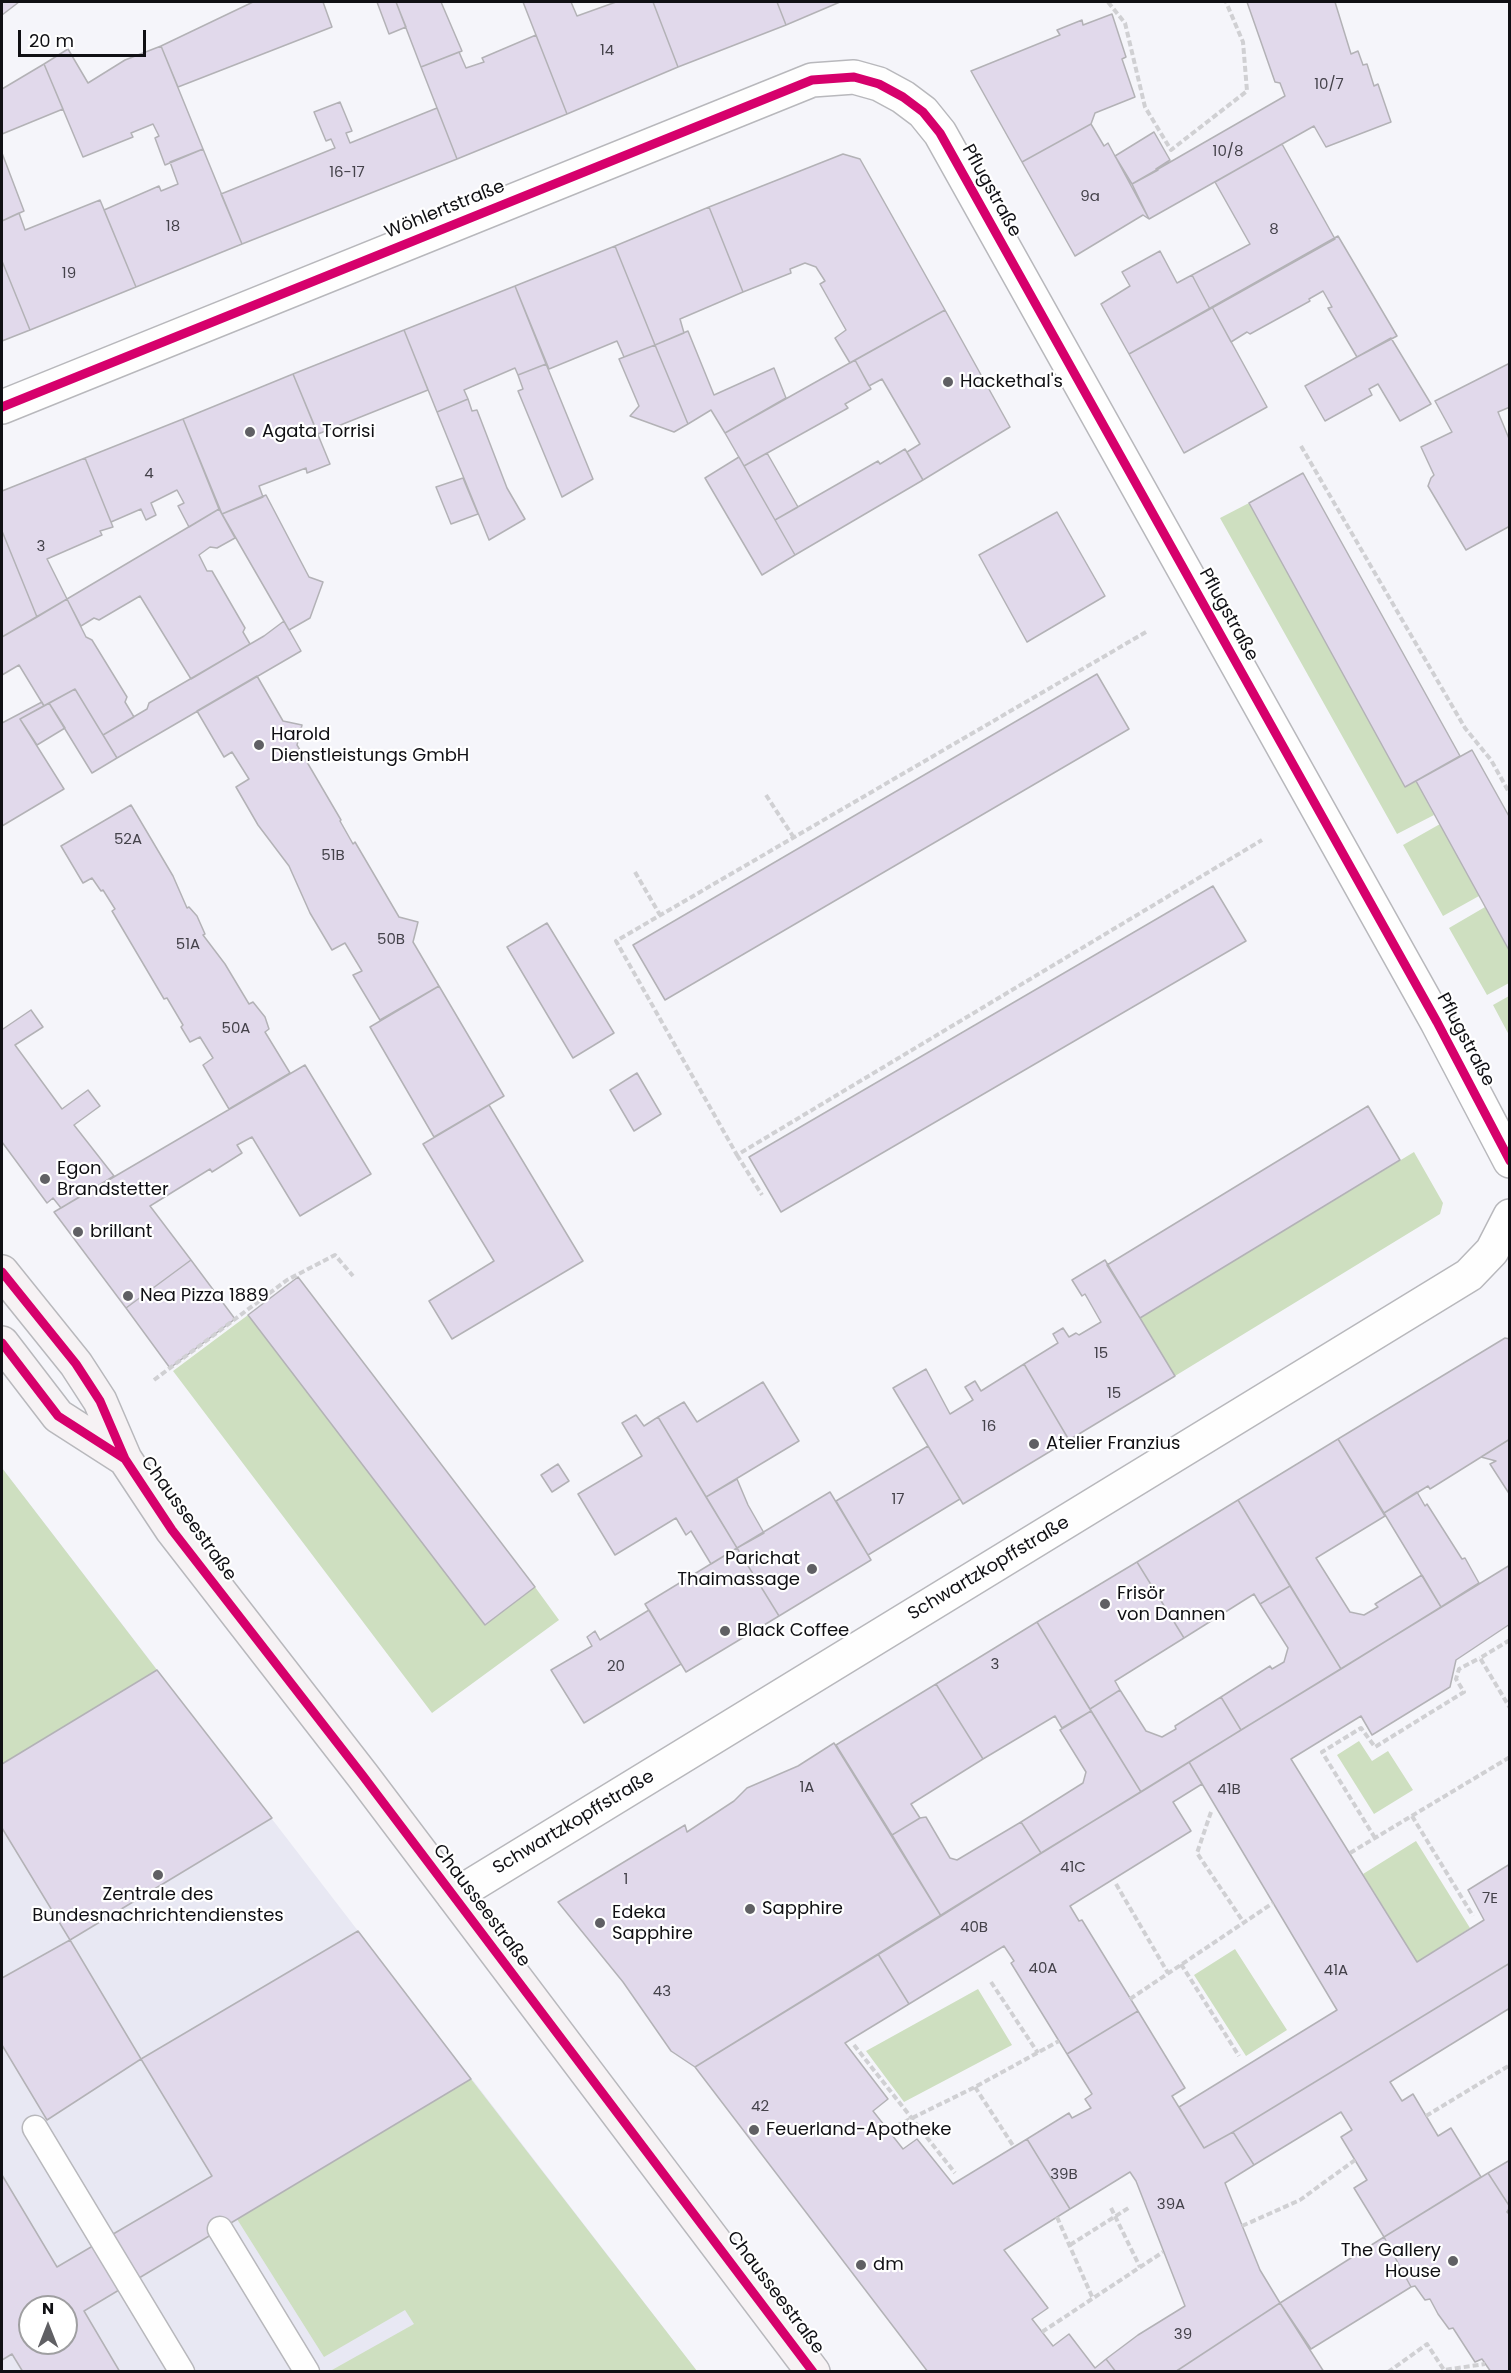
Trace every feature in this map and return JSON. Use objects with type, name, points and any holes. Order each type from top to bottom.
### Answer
[{"type":"main road","name":"Chausseestraße","points":[[2,1272],[76,1364],[100,1401],[125,1459],[172,1530],[454,1896],[813,2372]]},
{"type":"main road","name":"Chausseestraße","points":[[2,1343],[58,1416],[125,1459]]},
{"type":"street","name":"Wöhlertstraße","points":[[2,407],[812,81],[854,77],[879,84],[903,97]]},
{"type":"street","name":"Pflugstraße","points":[[903,97],[923,112],[940,134],[1437,1022],[1509,1161]]},
{"type":"street","name":"Schwartzkopffstraße","points":[[454,1896],[1469,1275],[1492,1251],[1507,1225]]},
{"type":"lane","points":[[34,2128],[182,2372]]},
{"type":"lane","points":[[220,2229],[307,2372]]},
{"type":"path","points":[[1108,2],[1125,23],[1145,107],[1171,150],[1247,91],[1243,42],[1226,2]]},
{"type":"path","points":[[1301,446],[1465,728],[1491,760],[1509,794]]},
{"type":"path","points":[[762,1195],[616,941],[1146,632]]},
{"type":"path","points":[[766,795],[794,838]]},
{"type":"path","points":[[737,1155],[1262,840]]},
{"type":"path","points":[[635,872],[660,915]]},
{"type":"path","points":[[154,1380],[287,1280],[335,1255],[352,1276]]},
{"type":"path","points":[[1376,1838],[1322,1752],[1361,1728],[1375,1747],[1464,1692],[1456,1679],[1460,1669],[1509,1640]]},
{"type":"path","points":[[1480,1658],[1509,1708]]},
{"type":"path","points":[[1350,1853],[1509,1757]]},
{"type":"path","points":[[1211,1812],[1197,1853],[1244,1923]]},
{"type":"path","points":[[1412,1816],[1473,1916]]},
{"type":"path","points":[[1116,1884],[1168,1974]]},
{"type":"path","points":[[1130,1999],[1273,1903]]},
{"type":"path","points":[[1181,1964],[1239,2056]]},
{"type":"path","points":[[991,1982],[1038,2053]]},
{"type":"path","points":[[888,2130],[975,2087],[1059,2041]]},
{"type":"path","points":[[854,2045],[955,2174]]},
{"type":"path","points":[[1426,2116],[1509,2066]]},
{"type":"path","points":[[975,2087],[1014,2147]]},
{"type":"path","points":[[1242,2226],[1300,2200],[1355,2160]]},
{"type":"path","points":[[1070,2245],[1130,2207]]},
{"type":"path","points":[[1111,2208],[1140,2267]]},
{"type":"path","points":[[1058,2217],[1093,2299]]},
{"type":"path","points":[[1042,2332],[1163,2252]]},
{"type":"path","points":[[1388,2372],[1427,2344],[1445,2371],[1485,2364]]},
{"type":"shaded area","name":"Zentrale des Bundesnachrichtendienstes","points":[[2,1468],[697,2371],[2,2371]]},
{"type":"green space","points":[[1249,503],[1405,787],[1416,781],[1434,815],[1397,834],[1220,518]]},
{"type":"green space","points":[[1440,824],[1479,896],[1443,916],[1403,845]]},
{"type":"green space","points":[[1485,907],[1510,952],[1509,983],[1487,995],[1449,928]]},
{"type":"green space","points":[[1509,996],[1509,1035],[1493,1005]]},
{"type":"green space","points":[[1414,1152],[1443,1203],[1440,1214],[1175,1376],[1140,1318]]},
{"type":"green space","points":[[248,1315],[485,1625],[535,1587],[559,1620],[432,1713],[173,1371]]},
{"type":"green space","points":[[2,1468],[157,1670],[2,1764]]},
{"type":"green space","points":[[1359,1741],[1372,1761],[1388,1751],[1413,1790],[1374,1814],[1337,1755]]},
{"type":"green space","points":[[1416,1841],[1470,1928],[1417,1962],[1363,1874]]},
{"type":"green space","points":[[1235,1949],[1287,2030],[1246,2056],[1194,1975]]},
{"type":"green space","points":[[978,1989],[1012,2045],[904,2102],[866,2051]]},
{"type":"green space","points":[[471,2079],[697,2371],[332,2370],[414,2324],[405,2310],[324,2357],[237,2219]]},
{"type":"building","points":[[2,2],[19,2],[2,15]]},
{"type":"building","points":[[253,2],[323,2],[332,27],[178,87],[161,46]]},
{"type":"building","points":[[377,2],[396,2],[406,27],[389,34]]},
{"type":"building","points":[[396,2],[441,2],[462,51],[421,67]]},
{"type":"building","points":[[523,2],[571,2],[577,16],[616,2],[653,2],[678,67],[567,114]]},
{"type":"building","points":[[653,2],[777,2],[786,25],[678,67]]},
{"type":"building","points":[[777,2],[840,2],[786,25]]},
{"type":"building","points":[[1247,2],[1335,2],[1351,54],[1358,51],[1363,65],[1367,64],[1374,86],[1378,84],[1391,122],[1326,147],[1314,126],[1149,219],[1132,184],[1285,96],[1280,83],[1275,82]]},
{"type":"building","points":[[1112,14],[1126,57],[1122,59],[1135,97],[1095,113],[1091,124],[1022,162],[971,71],[1060,35],[1057,30],[1082,20],[1083,25]]},
{"type":"building","points":[[536,35],[567,114],[457,159],[421,67],[459,52],[466,68],[484,62],[482,58]]},
{"type":"building","points":[[161,46],[203,149],[165,165],[155,138],[159,136],[153,124],[131,133],[133,137],[83,157],[44,64],[68,49],[88,83],[125,60]]},
{"type":"building","points":[[44,64],[63,109],[2,134],[2,89]]},
{"type":"building","points":[[340,102],[352,131],[346,133],[350,143],[437,108],[457,159],[242,244],[221,194],[335,148],[331,139],[326,141],[314,112]]},
{"type":"building","points":[[1091,124],[1104,146],[1108,143],[1149,219],[1143,215],[1075,256],[1022,162]]},
{"type":"building","points":[[1154,132],[1170,160],[1156,169],[1158,170],[1132,184],[1115,156]]},
{"type":"building","points":[[1282,144],[1335,239],[1210,309],[1192,275],[1250,244],[1215,182]]},
{"type":"building","points":[[203,149],[242,244],[136,287],[104,210],[159,186],[161,191],[178,184],[170,162]]},
{"type":"building","points":[[2,153],[24,211],[2,221]]},
{"type":"building","points":[[843,154],[860,159],[945,310],[850,363],[835,338],[846,330],[820,284],[825,281],[816,267],[805,263],[790,269],[791,273],[743,292],[709,207]]},
{"type":"building","points":[[100,200],[136,287],[30,330],[2,261],[2,221],[19,213],[25,230]]},
{"type":"building","points":[[709,207],[743,292],[680,319],[684,333],[655,345],[615,246]]},
{"type":"building","points":[[1338,236],[1397,336],[1357,357],[1328,308],[1332,307],[1323,291],[1309,299],[1310,301],[1231,342],[1212,307]]},
{"type":"building","points":[[615,246],[655,345],[624,357],[617,341],[549,369],[515,286]]},
{"type":"building","points":[[1160,251],[1177,283],[1192,275],[1210,309],[1129,354],[1101,304],[1130,286],[1122,272]]},
{"type":"building","points":[[2,261],[30,330],[2,341]]},
{"type":"building","points":[[515,286],[546,364],[518,375],[515,368],[464,390],[468,399],[437,412],[404,330]]},
{"type":"building","points":[[1212,307],[1267,407],[1184,453],[1129,354]]},
{"type":"building","points":[[945,310],[1010,427],[923,480],[907,452],[920,444],[882,379],[869,386],[855,360]]},
{"type":"building","points":[[404,330],[428,390],[318,434],[293,374]]},
{"type":"building","points":[[688,331],[714,395],[774,368],[786,398],[725,433],[711,410],[688,424],[655,345]]},
{"type":"building","points":[[1391,338],[1431,404],[1400,421],[1378,384],[1369,389],[1372,395],[1325,421],[1305,386]]},
{"type":"building","points":[[655,345],[688,424],[674,432],[630,416],[639,406],[619,359]]},
{"type":"building","points":[[855,360],[871,389],[845,404],[848,408],[744,466],[725,433]]},
{"type":"building","points":[[1510,363],[1510,407],[1498,412],[1510,441],[1510,526],[1466,550],[1428,486],[1434,475],[1421,447],[1452,432],[1435,401]]},
{"type":"building","points":[[546,364],[593,479],[562,497],[518,391],[523,389],[518,375]]},
{"type":"building","points":[[293,374],[330,464],[307,473],[306,468],[259,486],[263,497],[222,514],[183,419]]},
{"type":"building","points":[[468,399],[472,411],[477,410],[507,488],[525,519],[489,540],[437,412]]},
{"type":"building","points":[[183,419],[219,509],[189,527],[178,506],[184,503],[177,490],[151,503],[156,515],[146,520],[141,509],[111,522],[85,458]]},
{"type":"building","points":[[905,449],[923,480],[795,555],[775,520],[878,461],[880,464]]},
{"type":"building","points":[[767,453],[798,507],[775,520],[744,466]]},
{"type":"building","points":[[739,457],[795,555],[762,575],[705,478]]},
{"type":"building","points":[[85,458],[113,527],[100,531],[102,535],[47,559],[67,599],[37,617],[2,531],[2,491]]},
{"type":"building","points":[[1303,473],[1460,756],[1405,787],[1249,503]]},
{"type":"building","points":[[463,478],[478,514],[451,524],[436,487]]},
{"type":"building","points":[[266,495],[309,577],[323,582],[310,618],[289,630],[222,514]]},
{"type":"building","points":[[219,509],[235,538],[217,548],[210,547],[199,555],[207,571],[212,571],[245,628],[243,632],[250,644],[191,679],[140,596],[99,620],[94,618],[81,626],[67,599]]},
{"type":"building","points":[[1057,512],[1105,596],[1027,642],[979,555]]},
{"type":"building","points":[[2,531],[37,617],[2,637]]},
{"type":"building","points":[[67,599],[86,637],[92,640],[127,697],[125,702],[134,717],[103,735],[75,689],[44,706],[19,665],[2,675],[2,637]]},
{"type":"building","points":[[284,621],[301,651],[117,758],[103,735],[147,709],[149,703],[264,636]]},
{"type":"building","points":[[1097,674],[1129,729],[665,1000],[633,945]]},
{"type":"building","points":[[257,676],[283,721],[302,725],[297,745],[353,844],[355,842],[399,917],[418,922],[413,942],[439,986],[380,1020],[353,975],[362,971],[345,943],[332,950],[310,913],[289,866],[258,825],[236,787],[249,779],[232,752],[224,757],[197,711]]},
{"type":"building","points":[[75,689],[117,758],[92,773],[49,703]]},
{"type":"building","points":[[42,702],[44,706],[20,719],[64,789],[2,826],[2,723]]},
{"type":"building","points":[[49,703],[65,728],[37,745],[20,719]]},
{"type":"building","points":[[1472,750],[1510,818],[1510,952],[1416,781]]},
{"type":"building","points":[[131,805],[173,876],[187,908],[189,907],[197,916],[205,934],[203,935],[225,964],[249,1004],[253,1002],[265,1017],[269,1029],[265,1032],[290,1073],[229,1109],[203,1065],[213,1058],[200,1037],[190,1042],[167,998],[164,999],[112,911],[115,909],[103,890],[101,891],[92,878],[83,883],[61,846]]},
{"type":"building","points":[[1213,886],[1246,941],[781,1212],[749,1157]]},
{"type":"building","points":[[547,923],[614,1033],[573,1058],[507,947]]},
{"type":"building","points":[[439,986],[504,1096],[434,1137],[370,1027]]},
{"type":"building","points":[[31,1010],[43,1027],[15,1045],[62,1109],[88,1090],[100,1106],[74,1125],[114,1176],[61,1208],[53,1198],[47,1203],[2,1142],[2,1027],[3,1029]]},
{"type":"building","points":[[305,1065],[371,1174],[300,1216],[252,1137],[237,1145],[242,1153],[212,1172],[210,1169],[150,1206],[191,1260],[126,1308],[54,1212]]},
{"type":"building","points":[[637,1073],[661,1114],[634,1131],[610,1090]]},
{"type":"building","points":[[489,1105],[583,1261],[452,1339],[429,1301],[494,1261],[423,1144]]},
{"type":"building","points":[[1368,1106],[1400,1160],[1140,1318],[1107,1265]]},
{"type":"building","points":[[191,1260],[235,1319],[170,1368],[126,1308]]},
{"type":"building","points":[[1105,1260],[1175,1376],[1069,1440],[1024,1364],[1058,1343],[1053,1334],[1063,1328],[1069,1337],[1076,1333],[1079,1335],[1101,1322],[1085,1294],[1082,1296],[1072,1280]]},
{"type":"building","points":[[298,1277],[535,1587],[485,1625],[248,1315]]},
{"type":"building","points":[[1505,1338],[1510,1339],[1510,1439],[1430,1489],[1428,1486],[1384,1513],[1338,1439]]},
{"type":"building","points":[[1024,1364],[1069,1440],[963,1504],[893,1388],[926,1369],[950,1414],[973,1400],[965,1387],[975,1381],[981,1391]]},
{"type":"building","points":[[763,1382],[799,1441],[706,1497],[658,1417],[684,1402],[697,1422]]},
{"type":"building","points":[[636,1415],[644,1426],[658,1417],[737,1548],[711,1564],[691,1531],[686,1535],[676,1518],[615,1555],[578,1494],[642,1456],[622,1423]]},
{"type":"building","points":[[1338,1439],[1385,1516],[1316,1558],[1350,1612],[1364,1615],[1378,1607],[1375,1604],[1422,1575],[1441,1607],[1341,1669],[1238,1500]]},
{"type":"building","points":[[1510,1439],[1510,1495],[1490,1464],[1496,1461],[1481,1457]]},
{"type":"building","points":[[928,1446],[960,1499],[868,1555],[836,1501]]},
{"type":"building","points":[[558,1464],[569,1481],[552,1492],[541,1475]]},
{"type":"building","points":[[737,1479],[764,1533],[737,1548],[706,1497]]},
{"type":"building","points":[[830,1492],[871,1560],[779,1616],[737,1548]]},
{"type":"building","points":[[1417,1492],[1462,1559],[1465,1558],[1479,1583],[1441,1607],[1384,1513]]},
{"type":"building","points":[[1238,1500],[1290,1586],[1260,1604],[1254,1594],[1184,1638],[1137,1562]]},
{"type":"building","points":[[737,1548],[779,1616],[686,1672],[645,1604]]},
{"type":"building","points":[[1137,1562],[1184,1638],[1115,1681],[1120,1690],[1090,1709],[1037,1622]]},
{"type":"building","points":[[1510,1565],[1510,1624],[1456,1660],[1450,1687],[1372,1735],[1361,1716],[1291,1759],[1417,1962],[1484,1920],[1468,1890],[1510,1864],[1510,1963],[1204,2148],[1179,2107],[1337,2010],[1189,1762]]},
{"type":"building","points":[[1290,1586],[1341,1669],[1241,1730],[1221,1697],[1270,1666],[1272,1669],[1284,1662],[1288,1648],[1260,1604]]},
{"type":"building","points":[[649,1610],[681,1664],[584,1723],[551,1670],[592,1646],[587,1637],[595,1631],[600,1640]]},
{"type":"building","points":[[1037,1622],[1091,1711],[1062,1728],[1055,1716],[983,1759],[936,1684]]},
{"type":"building","points":[[157,1670],[272,1818],[70,1940],[2,1828],[2,1764]]},
{"type":"building","points":[[936,1684],[983,1759],[911,1804],[920,1818],[892,1835],[836,1745]]},
{"type":"building","points":[[1120,1690],[1146,1731],[1162,1737],[1176,1729],[1175,1726],[1221,1697],[1241,1730],[1141,1792],[1090,1709]]},
{"type":"building","points":[[1091,1711],[1141,1792],[1041,1853],[1021,1822],[1083,1783],[1086,1772],[1060,1730]]},
{"type":"building","name":"Sapphire","points":[[834,1743],[941,1916],[695,2067],[671,2051],[623,1982],[558,1902],[685,1825],[687,1832],[734,1801],[747,1788],[798,1766]]},
{"type":"building","points":[[1189,1762],[1202,1784],[1173,1802],[1191,1831],[1070,1906],[1079,1921],[1082,1920],[1138,2011],[1067,2054],[1011,1963],[1014,1961],[1004,1946],[909,2004],[878,1954]]},
{"type":"building","points":[[926,1817],[950,1858],[957,1860],[1021,1822],[1041,1853],[941,1916],[892,1835],[920,1818]]},
{"type":"building","points":[[358,1931],[471,2079],[84,2311],[120,2372],[23,2372],[12,2354],[2,2360],[2,2175],[57,2267],[212,2176],[141,2059]]},
{"type":"building","points":[[70,1940],[141,2059],[47,2120],[2,2045],[2,1978]]},
{"type":"building","points":[[878,1954],[909,2004],[845,2043],[888,2099],[873,2111],[903,2149],[917,2139],[953,2184],[1027,2139],[1070,2209],[1004,2250],[1048,2308],[1032,2319],[1053,2346],[1069,2334],[1095,2368],[1106,2359],[1116,2372],[928,2372],[695,2067]]},
{"type":"building","points":[[1510,1963],[1510,2008],[1390,2082],[1402,2101],[1413,2094],[1438,2136],[1451,2128],[1481,2177],[1384,2237],[1354,2188],[1367,2180],[1341,2137],[1352,2130],[1341,2112],[1254,2165],[1233,2132]]},
{"type":"building","points":[[1138,2011],[1185,2088],[1172,2096],[1204,2148],[1233,2132],[1254,2165],[1225,2183],[1260,2270],[1280,2303],[1175,2372],[1116,2372],[1106,2359],[1138,2335],[1185,2306],[1136,2181],[1130,2172],[1070,2209],[1027,2139],[1069,2113],[1072,2118],[1091,2108],[1085,2099],[1092,2094],[1067,2054]]},
{"type":"building","points":[[1510,2160],[1510,2207],[1488,2173]]},
{"type":"building","name":"The Gallery House","points":[[1488,2173],[1510,2207],[1507,2212],[1510,2215],[1510,2372],[1491,2372],[1482,2359],[1475,2362],[1453,2328],[1449,2329],[1438,2314],[1430,2299],[1425,2300],[1415,2286],[1411,2287],[1384,2237]]},
{"type":"building","points":[[1384,2237],[1411,2287],[1311,2349],[1280,2303]]},
{"type":"building","points":[[1280,2303],[1324,2372],[1175,2372]]},
{"type":"cycle path","points":[[2,407],[812,80],[854,77],[879,84],[903,97],[923,112],[940,133],[1437,1022],[1510,1161]]},
{"type":"cycle path","points":[[2,1272],[76,1364],[100,1401],[125,1459],[172,1530],[363,1776],[813,2372]]},
{"type":"cycle path","points":[[2,1343],[58,1416],[125,1459]]},
{"type":"place","name":"Hackethal's","points":[[948,382]]},
{"type":"place","name":"Agata Torrisi","points":[[250,432]]},
{"type":"place","name":"Harold Dienstleistungs GmbH","points":[[259,745]]},
{"type":"place","name":"Egon Brandstetter","points":[[45,1179]]},
{"type":"place","name":"brillant","points":[[78,1232]]},
{"type":"place","name":"Nea Pizza 1889","points":[[128,1296]]},
{"type":"place","name":"Atelier Franzius","points":[[1034,1444]]},
{"type":"place","name":"Parichat Thaimassage","points":[[812,1569]]},
{"type":"place","name":"Frisör von Dannen","points":[[1105,1604]]},
{"type":"place","name":"Black Coffee","points":[[725,1631]]},
{"type":"place","name":"Zentrale des Bundesnachrichtendienstes","points":[[158,1875]]},
{"type":"place","name":"Sapphire","points":[[750,1909]]},
{"type":"place","name":"Edeka Sapphire","points":[[600,1923]]},
{"type":"place","name":"Feuerland-Apotheke","points":[[754,2130]]},
{"type":"place","name":"The Gallery House","points":[[1453,2261]]},
{"type":"place","name":"dm","points":[[861,2265]]}]
